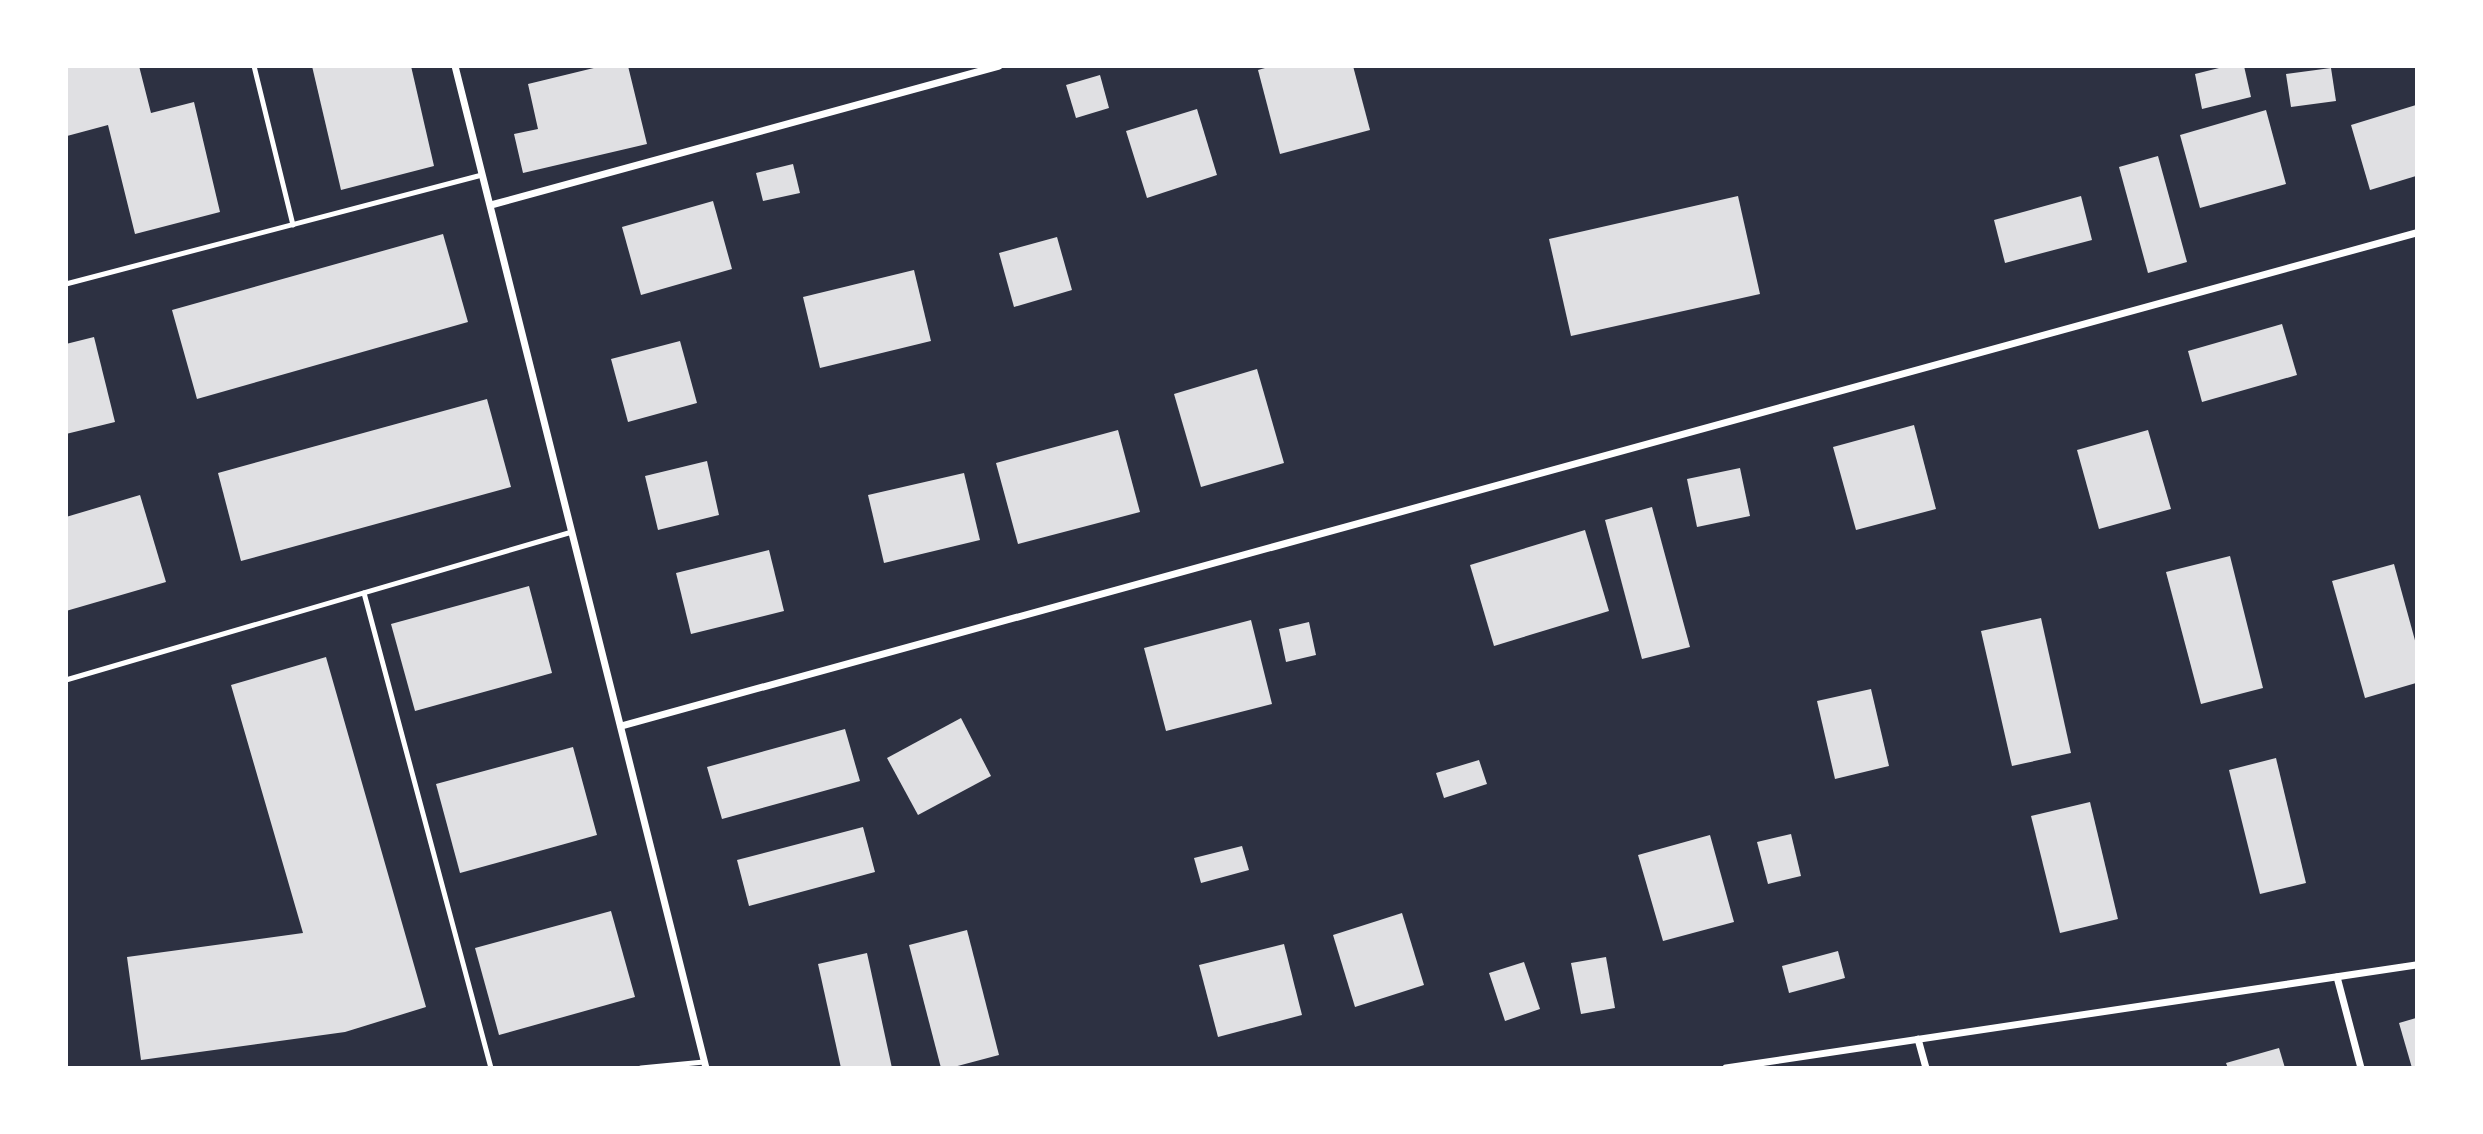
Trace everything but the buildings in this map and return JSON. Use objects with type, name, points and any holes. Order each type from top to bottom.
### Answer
[{"type":"street","points":[[455,66],[705,1065]]},
{"type":"street","points":[[491,205],[999,66]]},
{"type":"street","points":[[621,726],[2417,233]]},
{"type":"street","points":[[1726,1068],[2417,965]]},
{"type":"street","points":[[2337,976],[2361,1068]]},
{"type":"street","points":[[1918,1039],[1926,1068]]},
{"type":"lane","points":[[254,66],[293,225]]},
{"type":"lane","points":[[66,284],[482,175]]},
{"type":"lane","points":[[66,680],[572,532]]},
{"type":"lane","points":[[363,593],[491,1068]]},
{"type":"lane","points":[[641,1068],[705,1065]]}]
